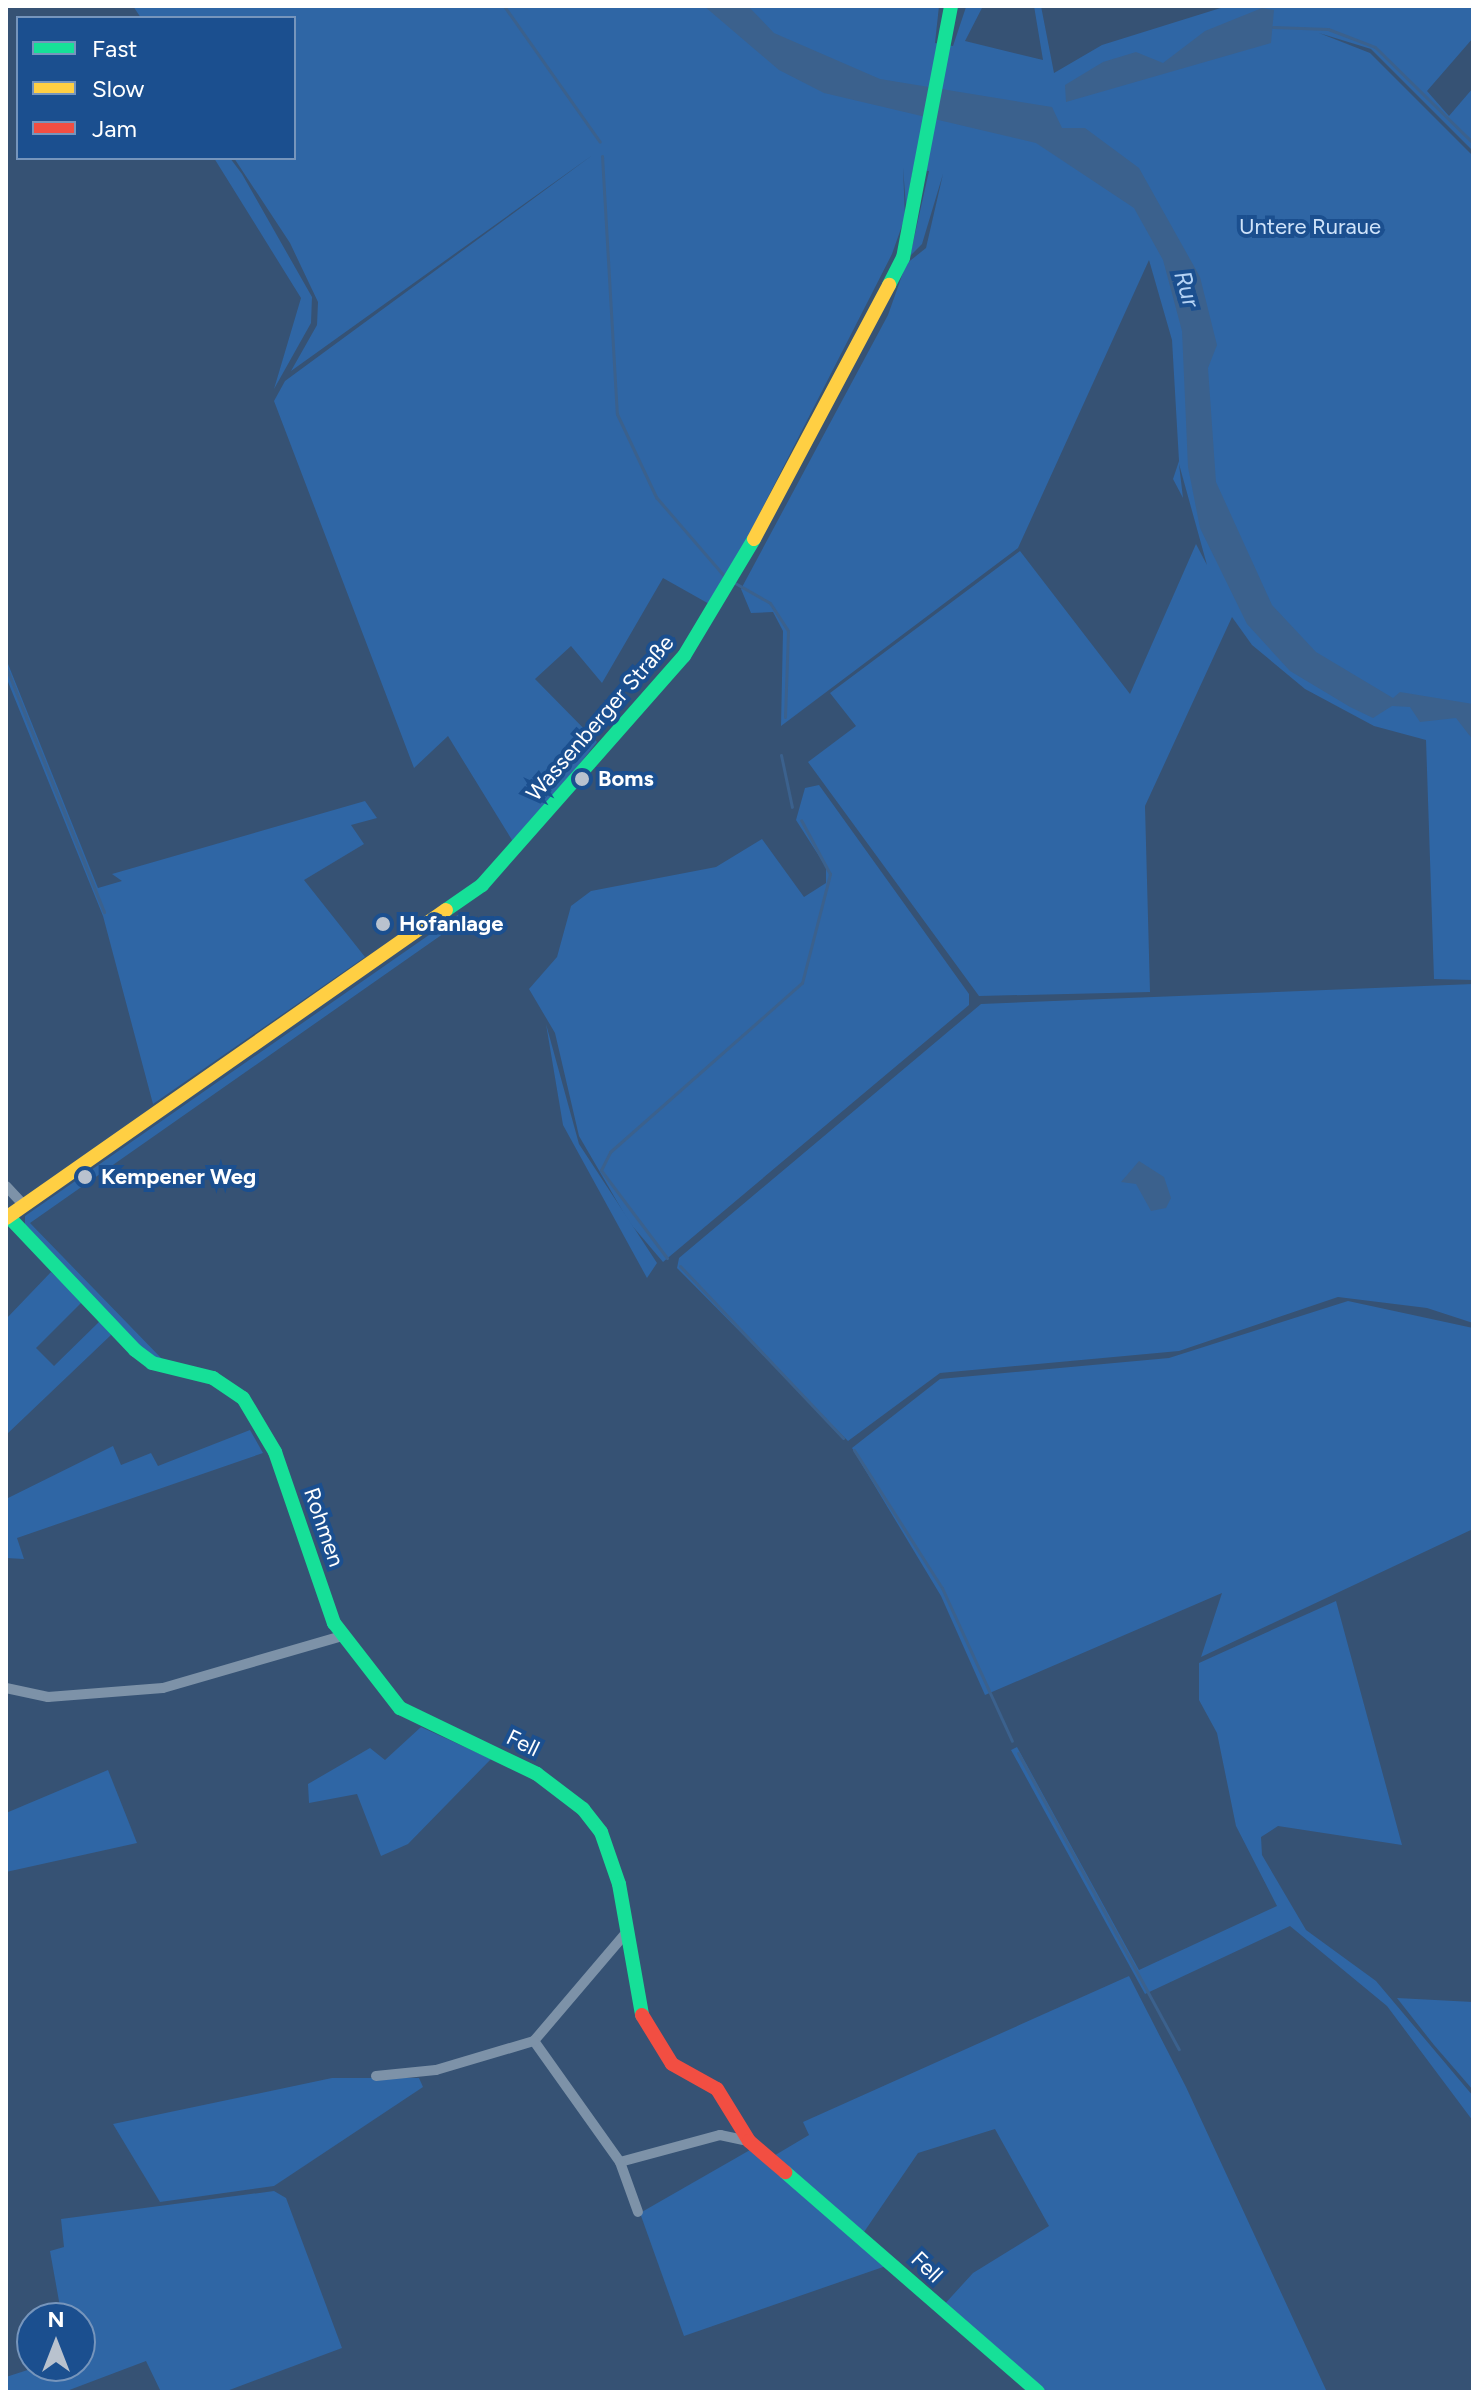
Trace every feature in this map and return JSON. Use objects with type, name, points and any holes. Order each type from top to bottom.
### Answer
[{"type":"street","name":"Wassenberger Straße","points":[[7,1217],[482,885],[684,656],[727,589],[903,258],[922,179],[953,10]]},
{"type":"street","points":[[6,1186],[24,1205]]},
{"type":"street","name":"Rohmen","points":[[7,1217],[135,1350],[152,1363],[213,1378],[243,1398],[275,1452],[342,1636]]},
{"type":"street","points":[[6,1688],[48,1697],[163,1688],[342,1636]]},
{"type":"street","name":"Fell","points":[[342,1636],[400,1708],[537,1774],[583,1809],[601,1832],[619,1884],[634,1994],[653,2043],[672,2064],[717,2089],[749,2141],[1038,2392]]},
{"type":"street","points":[[376,2076],[436,2070],[534,2041],[625,1934]]},
{"type":"street","points":[[534,2041],[620,2162],[638,2212]]},
{"type":"street","points":[[720,2135],[734,2116]]},
{"type":"street","name":"Fell","points":[[620,2162],[720,2135],[749,2141]]},
{"type":"green space","name":"Untere Ruraue","points":[[133,6],[939,6],[935,43],[953,46],[966,7],[983,6],[965,41],[1043,60],[1034,6],[1041,6],[1054,73],[1102,45],[1227,6],[1473,6],[1473,38],[1427,91],[1449,116],[1473,88],[1473,151],[1371,49],[1319,33],[1370,53],[1473,156],[1473,980],[1434,979],[1426,740],[1374,726],[1305,689],[1252,645],[1232,617],[1145,806],[1150,992],[979,996],[808,762],[856,726],[830,693],[1020,551],[1130,694],[1196,544],[1207,565],[1179,464],[1183,498],[1173,479],[1179,461],[1172,340],[1149,260],[1018,548],[781,726],[783,631],[773,612],[751,613],[741,589],[888,315],[906,264],[926,248],[943,174],[922,244],[910,256],[929,171],[913,169],[906,207],[903,167],[905,217],[892,254],[717,597],[711,605],[663,578],[602,683],[571,646],[535,679],[597,742],[515,845],[448,736],[414,768],[274,401],[285,381],[594,154],[291,371],[317,325],[318,302],[290,243],[235,160],[296,160],[296,16],[140,16]]},
{"type":"green space","points":[[215,160],[232,160],[242,174],[312,297],[311,323],[274,389],[301,298]]},
{"type":"green space","points":[[6,659],[98,888],[122,881],[112,874],[365,801],[377,818],[351,825],[364,844],[304,880],[365,957],[153,1104],[103,916],[6,677]]},
{"type":"green space","points":[[819,785],[969,994],[969,1005],[663,1262],[629,1222],[579,1136],[555,1033],[529,989],[557,957],[571,906],[591,891],[716,867],[762,839],[804,897],[826,883],[826,867],[796,820],[805,788]]},
{"type":"green space","points":[[462,912],[470,915],[30,1223],[163,1360],[143,1352],[25,1226],[25,1216]]},
{"type":"green space","points":[[1473,984],[1473,1323],[1427,1308],[1338,1297],[1179,1351],[940,1373],[848,1441],[677,1268],[679,1258],[981,1004]]},
{"type":"green space","points":[[546,1024],[579,1144],[657,1263],[647,1278],[563,1125]]},
{"type":"green space","points":[[51,1272],[83,1301],[36,1348],[54,1366],[102,1319],[111,1335],[6,1435],[6,1319]]},
{"type":"green space","points":[[1348,1301],[1473,1328],[1473,1529],[1201,1657],[1222,1593],[985,1695],[941,1596],[852,1448],[940,1379],[1169,1358]]},
{"type":"green space","points":[[250,1430],[263,1453],[17,1538],[24,1559],[6,1558],[6,1499],[113,1446],[121,1465],[151,1453],[158,1466]]},
{"type":"green space","points":[[1336,1601],[1402,1845],[1278,1826],[1261,1837],[1262,1855],[1306,1930],[1376,1981],[1473,2096],[1473,2121],[1387,2006],[1290,1926],[1145,1994],[1011,1750],[1017,1747],[1139,1970],[1277,1906],[1236,1826],[1217,1733],[1199,1700],[1199,1663]]},
{"type":"green space","points":[[421,1727],[491,1759],[408,1844],[381,1856],[357,1794],[309,1803],[308,1784],[370,1748],[385,1760]]},
{"type":"green space","points":[[108,1770],[137,1843],[6,1872],[6,1813]]},
{"type":"green space","points":[[1129,1976],[1186,2087],[1327,2392],[1043,2392],[942,2307],[973,2273],[1049,2226],[995,2129],[918,2153],[864,2232],[772,2157],[809,2135],[803,2122]]},
{"type":"green space","points":[[1397,1998],[1473,2002],[1473,2090],[1434,2045]]},
{"type":"green space","points":[[332,2078],[419,2078],[423,2087],[274,2186],[160,2202],[113,2124]]},
{"type":"green space","points":[[750,2150],[886,2266],[684,2336],[640,2213]]},
{"type":"green space","points":[[274,2191],[286,2198],[342,2348],[224,2392],[161,2392],[146,2361],[96,2380],[96,2302],[59,2302],[50,2251],[64,2247],[61,2219]]},
{"type":"green space","points":[[16,2374],[16,2382],[90,2382],[64,2392],[6,2392],[6,2377]]},
{"type":"water","name":"Rur","points":[[704,6],[748,6],[774,33],[880,79],[1052,107],[1062,128],[1085,128],[1139,168],[1200,277],[1217,345],[1208,368],[1216,482],[1272,605],[1316,652],[1393,698],[1400,692],[1473,704],[1473,740],[1456,718],[1420,722],[1410,707],[1392,706],[1373,718],[1350,707],[1290,671],[1247,624],[1200,528],[1188,467],[1182,331],[1163,260],[1134,208],[1036,143],[824,93],[779,70]]},
{"type":"water","points":[[1262,8],[1274,10],[1271,43],[1066,102],[1065,85],[1103,62],[1136,52],[1163,63],[1205,31]]},
{"type":"water","points":[[1139,1161],[1164,1177],[1171,1198],[1166,1208],[1151,1211],[1136,1184],[1121,1182]]},
{"type":"waterway","points":[[504,6],[600,142]]},
{"type":"waterway","points":[[1273,27],[1328,29],[1375,47],[1473,143]]},
{"type":"waterway","points":[[602,156],[617,414],[656,497],[725,577]]},
{"type":"waterway","points":[[735,583],[770,603],[788,631],[785,717]]},
{"type":"waterway","points":[[6,667],[104,912]]},
{"type":"waterway","points":[[781,755],[792,807]]},
{"type":"waterway","points":[[667,1258],[601,1170],[610,1152],[802,983],[830,874],[801,820]]},
{"type":"waterway","points":[[680,1266],[843,1438]]},
{"type":"waterway","points":[[854,1450],[942,1588],[1012,1741]]},
{"type":"waterway","points":[[1018,1753],[1179,2049]]},
{"type":"traffic: fast","points":[[889,285],[903,258],[951,6]]},
{"type":"traffic: fast","points":[[446,910],[482,885],[684,656],[754,539]]},
{"type":"traffic: fast","points":[[8,1216],[135,1350],[152,1363],[213,1378],[243,1398],[275,1452],[334,1623],[400,1708],[537,1774],[583,1809],[601,1832],[619,1884],[642,2015]]},
{"type":"traffic: fast","points":[[785,2172],[1038,2392]]},
{"type":"traffic: slow","points":[[754,539],[889,285]]},
{"type":"traffic: slow","points":[[6,1218],[446,910]]},
{"type":"traffic: jam","points":[[642,2015],[672,2064],[717,2089],[749,2141],[785,2172]]},
{"type":"place","name":"Boms","points":[[582,779]]},
{"type":"place","name":"Hofanlage","points":[[383,924]]},
{"type":"place","name":"Kempener Weg","points":[[85,1177]]}]
